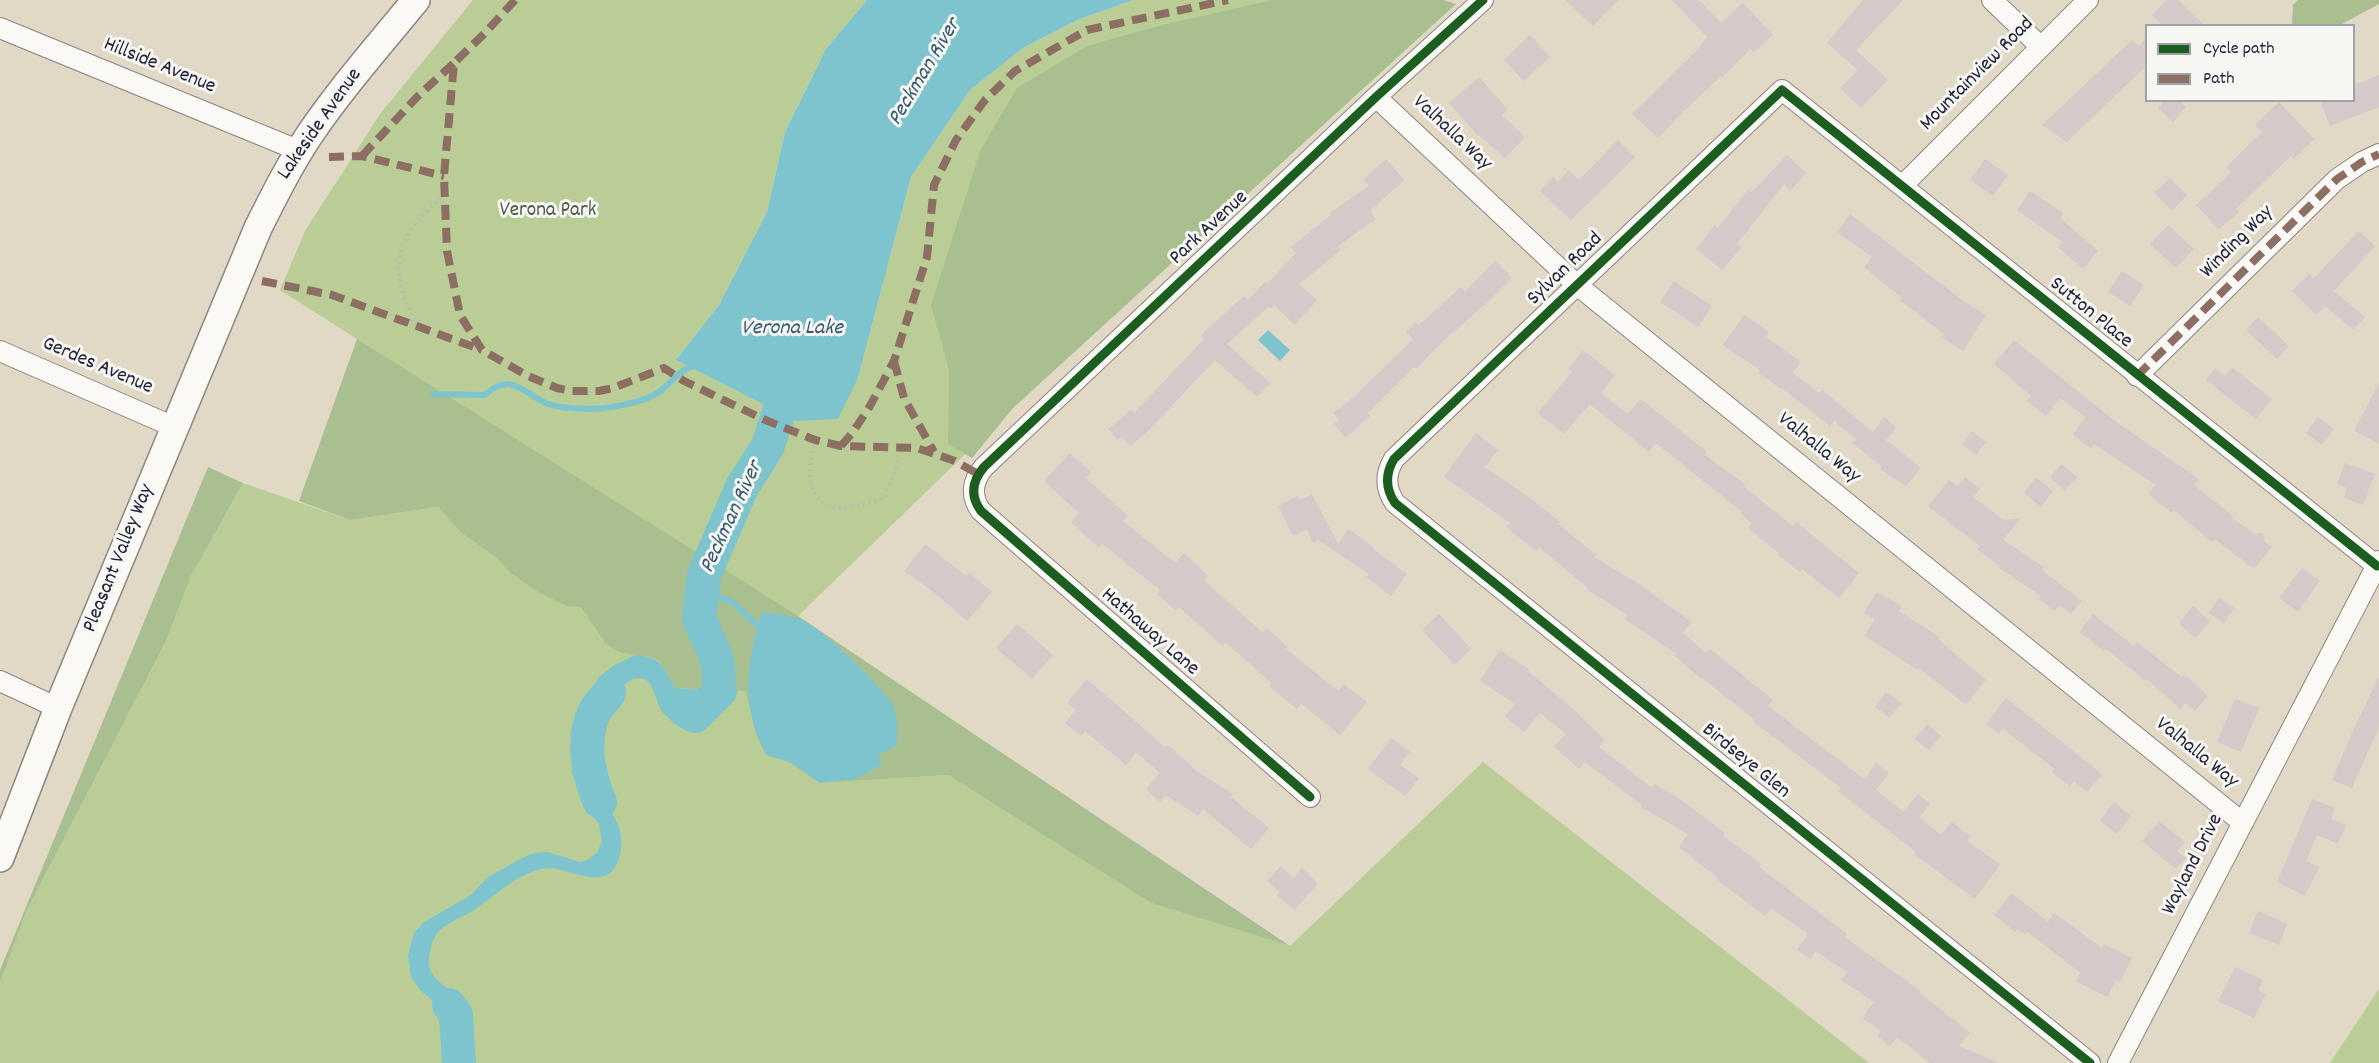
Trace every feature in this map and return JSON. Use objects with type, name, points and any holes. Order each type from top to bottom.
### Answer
[{"type":"main road","name":"Lakeside Avenue","points":[[243,261],[275,195],[300,151],[344,88],[416,0]]},
{"type":"main road","name":"Pleasant Valley Way","points":[[0,858],[58,708],[243,261]]},
{"type":"street","name":"Park Avenue","points":[[974,491],[978,474],[984,467],[1482,0]]},
{"type":"street","points":[[1992,0],[2040,46]]},
{"type":"street","name":"Mountainview Road","points":[[1902,185],[2088,0]]},
{"type":"street","name":"Hillside Avenue","points":[[0,28],[300,151]]},
{"type":"street","name":"Sutton Place","points":[[1782,90],[2137,376],[2378,564]]},
{"type":"street","name":"Sylvan Road","points":[[1387,483],[1389,466],[1394,459],[1782,90]]},
{"type":"street","name":"Valhalla Way","points":[[1376,97],[1577,285],[2243,823]]},
{"type":"street","name":"Winding Way","points":[[2137,376],[2337,179],[2362,162],[2379,154]]},
{"type":"street","name":"Gerdes Avenue","points":[[0,351],[174,427]]},
{"type":"street","name":"Birdseye Glen","points":[[1387,483],[1395,503],[2090,1063]]},
{"type":"street","name":"Hathaway Lane","points":[[974,491],[981,511],[1310,797]]},
{"type":"street","name":"Wayland Drive","points":[[2118,1063],[2378,564]]},
{"type":"street","points":[[0,681],[58,708]]},
{"type":"path","points":[[417,326],[405,303],[400,282],[399,260],[403,242],[412,227],[423,213],[444,196]]},
{"type":"path","points":[[815,440],[810,464],[810,480],[813,490],[828,505],[842,509],[884,498],[895,472],[899,447]]},
{"type":"green space","name":"Verona Park","points":[[473,0],[867,0],[826,49],[785,132],[767,212],[719,305],[676,360],[689,367],[858,378],[911,177],[970,90],[1023,48],[1077,20],[1133,0],[1434,0],[798,616],[809,623],[766,755],[789,762],[820,783],[948,775],[1151,903],[1290,946],[1483,762],[1869,1063],[0,1063],[0,983],[26,912],[166,641],[190,578],[243,483],[350,520],[438,507],[614,503],[280,290],[305,231],[380,114]]},
{"type":"green space","points":[[1272,0],[1443,0],[1456,4],[1013,408],[972,458],[948,444],[949,370],[931,305],[981,149],[1017,88],[1087,46],[1154,27]]},
{"type":"green space","points":[[2298,0],[2379,0],[2379,4],[2342,24],[2292,24],[2293,5]]},
{"type":"green space","points":[[357,339],[798,616],[1290,946],[1151,903],[948,775],[820,783],[789,762],[766,755],[756,734],[746,691],[675,688],[659,661],[650,657],[622,653],[606,644],[581,607],[567,606],[538,592],[462,533],[438,507],[350,520],[299,501]]},
{"type":"green space","points":[[208,467],[243,483],[190,578],[166,641],[26,912],[0,983],[0,970]]},
{"type":"green space","points":[[2379,989],[2379,1063],[2330,1063],[2377,992]]},
{"type":"water","name":"Verona Lake","points":[[867,0],[1133,0],[1077,20],[1023,48],[970,90],[911,177],[858,378],[838,419],[797,421],[676,360],[719,305],[767,212],[785,132],[826,49]]},
{"type":"water","points":[[1268,330],[1290,350],[1280,361],[1258,340]]},
{"type":"water","points":[[762,612],[808,623],[855,662],[889,700],[896,717],[897,741],[896,746],[878,755],[882,764],[856,779],[820,783],[789,762],[766,755],[752,718],[748,684],[752,650]]},
{"type":"water","points":[[635,655],[652,658],[661,664],[675,688],[726,692],[723,706],[714,717],[705,722],[674,721],[660,708],[650,683],[636,678],[628,682],[605,708],[588,734],[584,748],[602,795],[621,833],[621,851],[617,863],[607,875],[599,877],[548,868],[537,870],[509,884],[474,910],[439,931],[434,938],[430,952],[431,972],[439,982],[456,995],[466,1013],[457,1056],[459,1063],[449,1063],[443,1044],[446,1012],[420,990],[411,977],[408,955],[414,933],[424,922],[471,895],[488,877],[524,857],[548,852],[580,862],[597,853],[602,841],[599,824],[582,803],[572,772],[574,731],[598,678],[613,666]]},
{"type":"building","points":[[1565,0],[1618,0],[1593,26]]},
{"type":"building","points":[[1672,0],[1699,0],[1721,23],[1743,3],[1773,35],[1754,52],[1750,49],[1658,138],[1632,114],[1695,52],[1707,37]]},
{"type":"building","points":[[1863,0],[1903,0],[1856,50],[1888,80],[1861,108],[1840,88],[1858,70],[1827,43]]},
{"type":"building","points":[[2167,0],[2178,0],[2203,24],[2161,24],[2152,15]]},
{"type":"building","points":[[1530,35],[1550,57],[1524,81],[1504,60]]},
{"type":"building","points":[[2145,39],[2145,67],[2067,142],[2042,125],[2132,40],[2139,46]]},
{"type":"building","points":[[2379,75],[2379,107],[2330,126],[2321,102],[2355,102],[2355,85]]},
{"type":"building","points":[[1479,77],[1508,110],[1502,115],[1525,137],[1505,158],[1478,136],[1449,103]]},
{"type":"building","points":[[2163,102],[2180,102],[2186,107],[2173,122],[2158,108]]},
{"type":"building","points":[[2279,102],[2314,139],[2294,159],[2291,156],[2236,209],[2239,212],[2219,229],[2196,205],[2232,172],[2226,167],[2262,132],[2255,125]]},
{"type":"building","points":[[1618,140],[1635,157],[1571,220],[1540,191],[1553,177],[1558,182],[1569,170],[1579,180]]},
{"type":"building","points":[[1787,155],[1806,173],[1790,191],[1784,184],[1737,244],[1742,247],[1722,270],[1696,249],[1715,225],[1718,228],[1748,190],[1752,192]]},
{"type":"building","points":[[1386,159],[1404,180],[1370,211],[1376,219],[1338,246],[1341,250],[1299,284],[1317,300],[1295,325],[1274,305],[1270,309],[1268,307],[1227,344],[1270,383],[1257,397],[1215,360],[1146,433],[1130,446],[1122,437],[1118,440],[1108,429],[1131,410],[1134,413],[1204,339],[1201,335],[1244,296],[1248,300],[1265,282],[1267,284],[1296,253],[1291,247],[1331,215],[1330,213],[1369,186],[1363,180]]},
{"type":"building","points":[[1985,159],[2008,175],[1993,196],[1970,180]]},
{"type":"building","points":[[2170,178],[2187,195],[2172,211],[2154,193]]},
{"type":"building","points":[[2030,191],[2063,213],[2060,218],[2098,251],[2083,269],[2058,247],[2063,242],[2017,210]]},
{"type":"building","points":[[1850,214],[1962,300],[1986,315],[1963,351],[1942,337],[1944,334],[1900,300],[1902,298],[1864,267],[1872,257],[1837,232]]},
{"type":"building","points":[[2168,225],[2194,249],[2176,268],[2150,244]]},
{"type":"building","points":[[2359,231],[2375,246],[2334,291],[2365,317],[2354,330],[2325,306],[2316,315],[2292,291],[2309,274],[2313,279]]},
{"type":"building","points":[[1495,261],[1512,278],[1416,369],[1414,367],[1368,413],[1370,416],[1346,438],[1334,424],[1339,420],[1333,413],[1354,397],[1413,339],[1406,332],[1416,322],[1419,325],[1461,287],[1465,292]]},
{"type":"building","points":[[2122,271],[2144,285],[2130,306],[2108,292]]},
{"type":"building","points":[[1674,281],[1712,306],[1698,327],[1660,302]]},
{"type":"building","points":[[1744,315],[1769,332],[1766,337],[1801,362],[1793,373],[1819,393],[1822,390],[1873,432],[1884,417],[1896,427],[1886,440],[1921,468],[1906,486],[1880,469],[1882,467],[1853,443],[1856,439],[1834,421],[1830,426],[1759,373],[1760,370],[1723,345]]},
{"type":"building","points":[[2258,317],[2289,346],[2277,359],[2246,330]]},
{"type":"building","points":[[2014,340],[2116,422],[2199,479],[2194,485],[2233,516],[2232,518],[2255,534],[2263,533],[2265,542],[2272,547],[2254,569],[2215,539],[2212,542],[2174,510],[2172,513],[2148,494],[2156,485],[2094,444],[2091,449],[2073,434],[2086,417],[2060,398],[2046,416],[2027,401],[2031,396],[1994,364]]},
{"type":"building","points":[[1583,350],[1615,375],[1601,393],[1628,414],[1641,399],[1707,452],[1705,455],[1746,485],[1744,487],[1793,526],[1796,522],[1859,573],[1839,598],[1802,569],[1800,572],[1778,555],[1779,553],[1748,528],[1752,523],[1740,513],[1741,511],[1656,443],[1649,452],[1590,404],[1564,434],[1538,413],[1572,372],[1568,369]]},
{"type":"building","points":[[2232,367],[2272,399],[2256,419],[2206,380],[2215,368],[2225,376]]},
{"type":"building","points":[[2379,383],[2379,444],[2354,431]]},
{"type":"building","points":[[2318,417],[2334,429],[2322,445],[2306,433]]},
{"type":"building","points":[[1972,431],[1986,442],[1976,455],[1962,444]]},
{"type":"building","points":[[1476,433],[1498,450],[1485,467],[1560,522],[1558,524],[1596,555],[1594,557],[1639,584],[1691,622],[1683,633],[1706,653],[1710,649],[1773,700],[1768,706],[1864,779],[1876,763],[1889,773],[1876,790],[1903,812],[1918,794],[1930,804],[1919,817],[1941,835],[1952,822],[1970,836],[1967,841],[2000,864],[1975,899],[1914,854],[1916,852],[1838,791],[1841,788],[1701,679],[1675,656],[1676,654],[1625,619],[1628,615],[1587,590],[1588,588],[1539,547],[1536,551],[1506,527],[1510,523],[1444,477]]},
{"type":"building","points":[[1070,453],[1091,472],[1086,478],[1128,516],[1123,521],[1175,563],[1184,553],[1208,576],[1204,580],[1263,633],[1267,628],[1288,647],[1286,649],[1338,691],[1344,684],[1367,702],[1340,735],[1301,703],[1297,709],[1269,686],[1271,683],[1226,642],[1222,646],[1179,607],[1175,610],[1157,594],[1160,590],[1102,544],[1099,548],[1071,522],[1079,513],[1044,481]]},
{"type":"building","points":[[2345,463],[2375,474],[2363,505],[2344,498],[2347,488],[2337,484]]},
{"type":"building","points":[[2061,464],[2077,477],[2065,491],[2050,477]]},
{"type":"building","points":[[1965,477],[1980,489],[1973,497],[2004,520],[2021,518],[2003,540],[2044,567],[2042,570],[2082,601],[2071,614],[2059,605],[2055,611],[2039,599],[2041,596],[1999,568],[2000,566],[1977,549],[1980,546],[1928,506],[1949,480],[1957,486]]},
{"type":"building","points":[[2036,477],[2053,491],[2041,507],[2024,493]]},
{"type":"building","points":[[1312,494],[1338,544],[1348,529],[1407,574],[1391,596],[1366,577],[1369,574],[1318,540],[1313,543],[1307,529],[1293,536],[1278,506],[1298,496],[1300,500]]},
{"type":"building","points":[[925,544],[966,576],[969,573],[992,592],[967,621],[931,590],[904,571]]},
{"type":"building","points":[[2302,568],[2320,581],[2298,611],[2279,598]]},
{"type":"building","points":[[1877,592],[1902,607],[1899,611],[1939,637],[1938,639],[1986,680],[1966,705],[1919,668],[1918,670],[1865,636],[1875,619],[1864,613]]},
{"type":"building","points":[[2219,598],[2234,608],[2224,623],[2209,613]]},
{"type":"building","points":[[2193,606],[2210,621],[2196,638],[2179,624]]},
{"type":"building","points":[[1439,614],[1471,649],[1455,665],[1422,630]]},
{"type":"building","points":[[2093,614],[2134,646],[2137,642],[2181,677],[2184,674],[2208,696],[2195,711],[2186,703],[2180,709],[2147,679],[2146,681],[2106,649],[2104,651],[2080,632]]},
{"type":"building","points":[[1017,624],[1053,655],[1032,679],[996,648]]},
{"type":"building","points":[[1500,650],[1529,669],[1528,671],[1570,706],[1605,740],[1599,747],[1652,788],[1654,784],[1680,799],[1725,833],[1723,836],[1761,864],[1759,867],[1847,934],[1844,937],[1921,991],[1920,993],[1970,1033],[1959,1046],[1999,1063],[1930,1063],[1897,1037],[1890,1046],[1877,1036],[1881,1031],[1862,1018],[1874,1002],[1841,980],[1847,972],[1816,951],[1810,959],[1797,950],[1808,934],[1771,908],[1765,916],[1717,880],[1718,878],[1679,847],[1688,834],[1641,807],[1642,805],[1585,762],[1579,769],[1554,746],[1566,734],[1540,713],[1524,732],[1505,716],[1515,704],[1480,681]]},
{"type":"building","points":[[2379,677],[2379,727],[2352,788],[2332,780]]},
{"type":"building","points":[[1087,679],[1165,747],[1168,745],[1198,772],[1233,794],[1231,797],[1269,828],[1251,849],[1203,809],[1198,816],[1166,795],[1160,802],[1146,789],[1160,773],[1136,752],[1126,765],[1085,731],[1081,736],[1065,723],[1076,710],[1067,703]]},
{"type":"building","points":[[1886,692],[1901,703],[1889,718],[1875,706]]},
{"type":"building","points":[[2006,698],[2102,774],[2087,792],[2074,781],[2069,786],[2052,772],[2055,769],[2003,729],[1999,734],[1986,724]]},
{"type":"building","points":[[2235,699],[2259,708],[2241,752],[2217,742]]},
{"type":"building","points":[[1927,724],[1941,736],[1929,750],[1915,739]]},
{"type":"building","points":[[1391,738],[1410,752],[1400,765],[1419,778],[1405,796],[1368,769]]},
{"type":"building","points":[[2312,799],[2335,808],[2331,819],[2346,825],[2338,844],[2317,835],[2306,861],[2319,867],[2305,896],[2277,882]]},
{"type":"building","points":[[2114,802],[2131,816],[2117,834],[2100,821]]},
{"type":"building","points":[[2159,821],[2185,842],[2177,851],[2186,858],[2176,869],[2142,841]]},
{"type":"building","points":[[1281,866],[1293,878],[1302,868],[1318,884],[1294,910],[1277,895],[1280,892],[1267,881]]},
{"type":"building","points":[[2012,893],[2048,922],[2054,913],[2102,948],[2104,944],[2132,958],[2120,982],[2116,980],[2107,997],[2075,981],[2080,973],[2063,959],[2027,932],[2025,934],[2018,929],[2015,932],[1994,915]]},
{"type":"building","points":[[2258,911],[2287,924],[2279,945],[2249,933]]},
{"type":"building","points":[[2235,967],[2263,980],[2258,990],[2266,994],[2254,1018],[2218,1001]]},
{"type":"waterway","points":[[433,394],[485,395],[493,388],[508,384],[521,388],[552,405],[587,409],[604,408],[624,405],[652,396],[681,372],[696,365]]},
{"type":"waterway","name":"Peckman River","points":[[684,710],[695,716],[720,691],[717,659],[699,618],[704,575],[742,487],[767,448],[794,367]]},
{"type":"waterway","points":[[702,593],[731,601],[758,626]]},
{"type":"waterway","name":"Peckman River","points":[[600,802],[589,768],[587,745],[595,711],[609,693]]},
{"type":"waterway","name":"Peckman River","points":[[449,1005],[456,1015],[459,1063]]},
{"type":"marked path","points":[[515,0],[454,63],[444,176],[447,251],[460,315],[482,350],[528,376],[571,391],[599,391],[613,388],[664,368],[684,381],[763,419],[815,440],[841,446],[917,448],[955,461],[978,474]]},
{"type":"marked path","points":[[841,446],[870,406],[894,361],[927,257],[934,185],[956,140],[985,100],[1015,71],[1087,30],[1228,0]]},
{"type":"marked path","points":[[362,156],[418,96],[454,63]]},
{"type":"marked path","points":[[2137,376],[2337,179],[2362,162],[2379,154]]},
{"type":"marked path","points":[[329,157],[362,156],[444,176]]},
{"type":"marked path","points":[[262,281],[332,295],[482,350]]},
{"type":"marked path","points":[[894,361],[904,398],[934,452]]},
{"type":"cycle path","points":[[1310,797],[981,511],[975,500],[975,483],[984,467],[1376,97],[1483,0]]},
{"type":"cycle path","points":[[2090,1063],[1395,503],[1389,492],[1387,481],[1394,459],[1782,90],[2377,566]]}]
